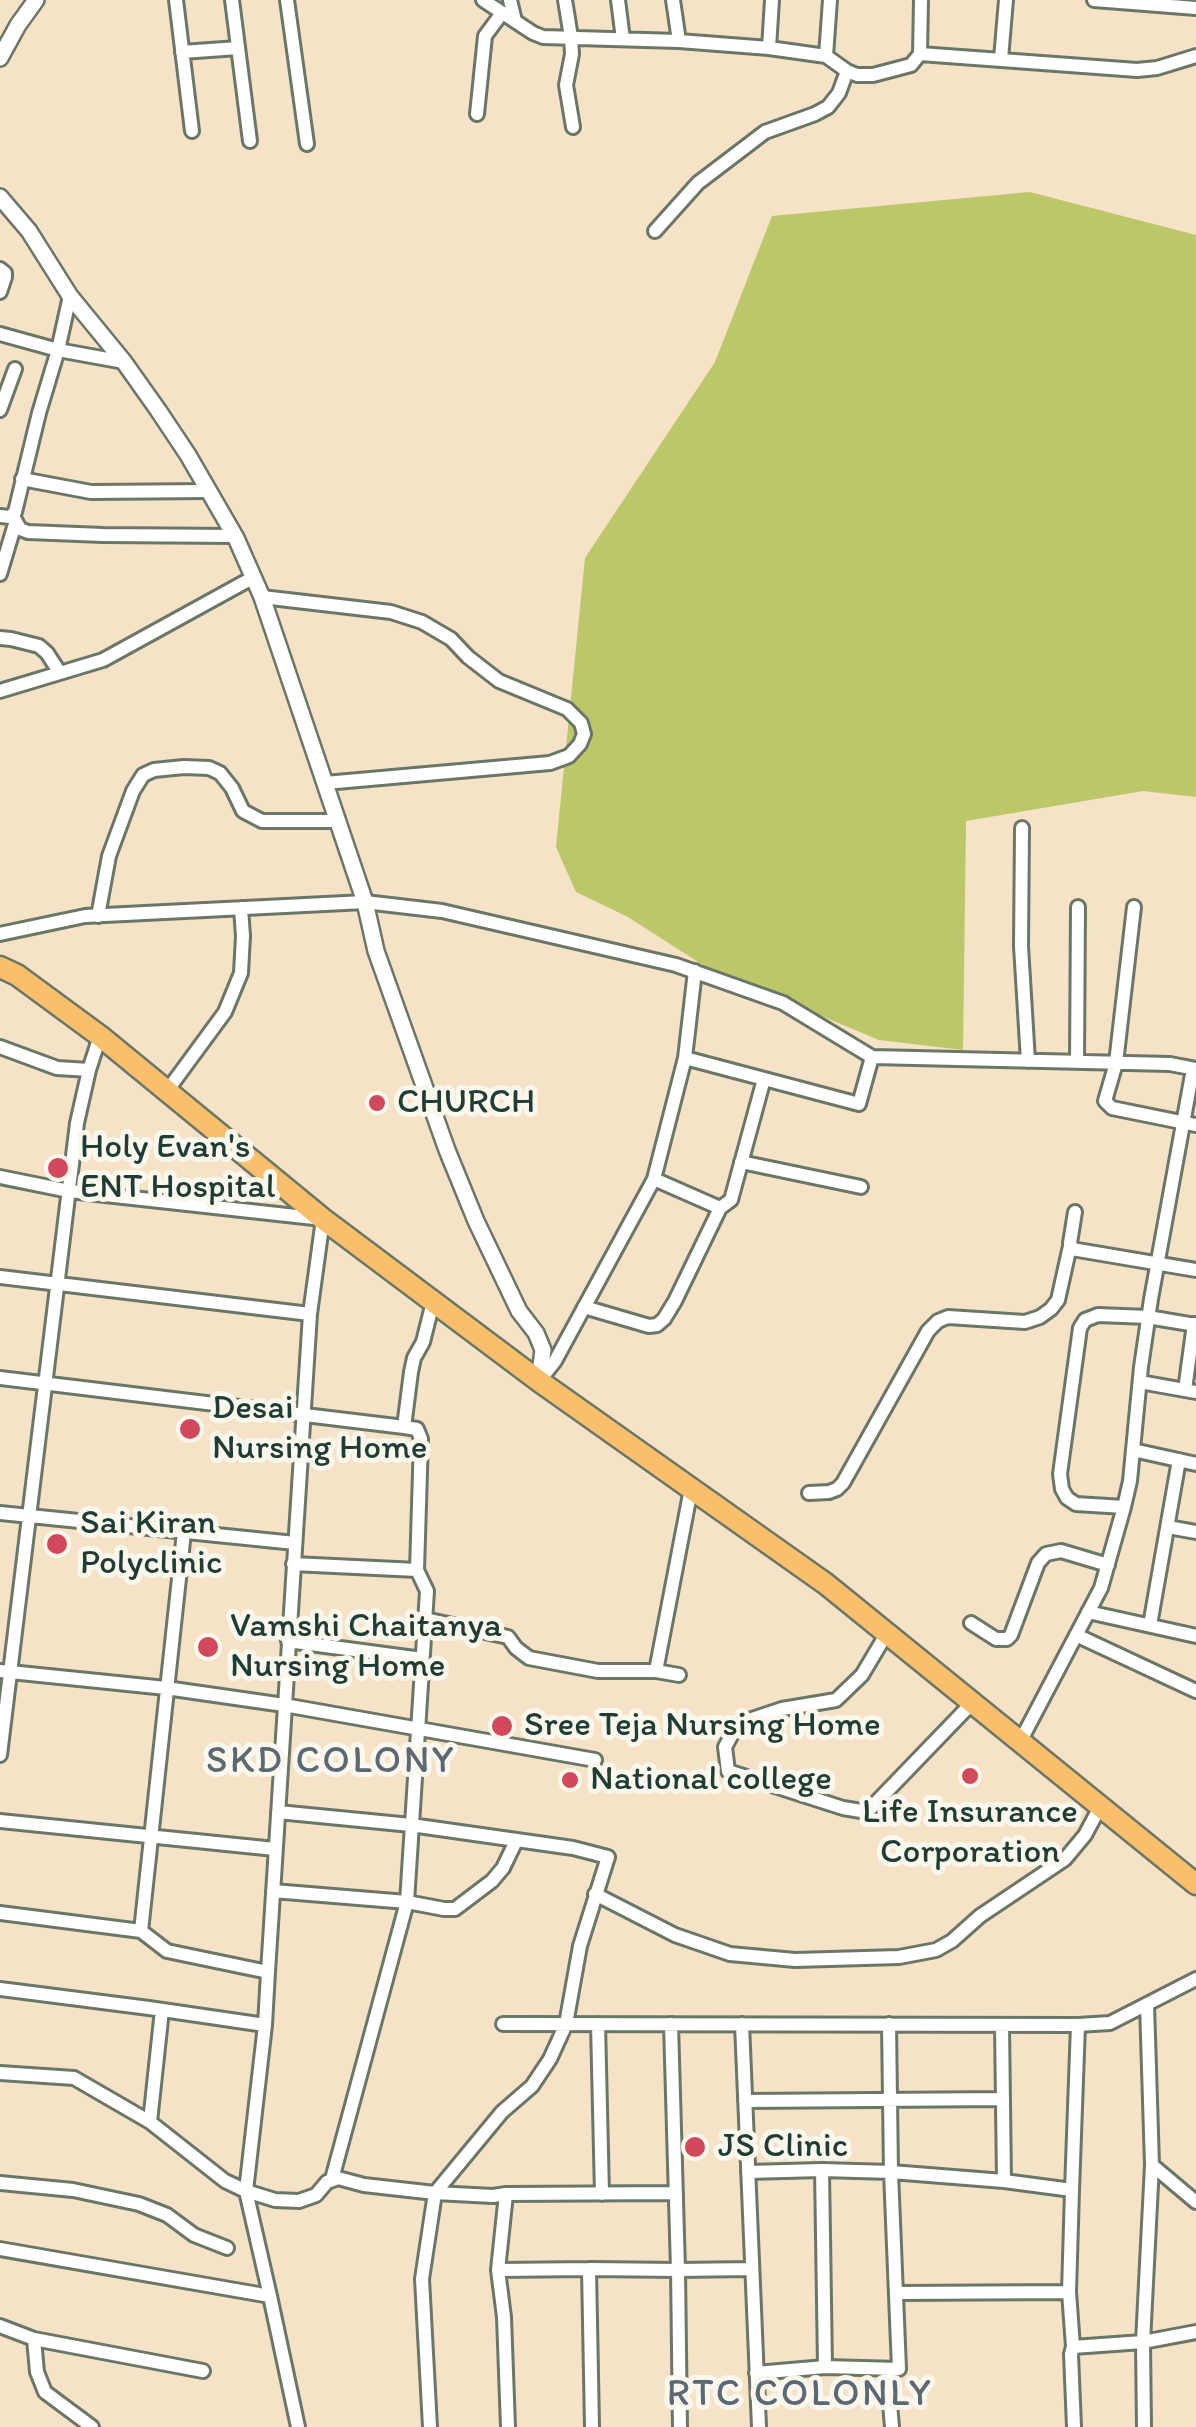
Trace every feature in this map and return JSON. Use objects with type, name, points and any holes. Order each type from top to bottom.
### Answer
[{"type":"main road","points":[[0,967],[17,975],[100,1036],[323,1220],[539,1381],[826,1584],[1196,1884]]},
{"type":"street","points":[[0,58],[36,0]]},
{"type":"street","points":[[176,0],[192,131]]},
{"type":"street","points":[[232,0],[250,141]]},
{"type":"street","points":[[287,0],[307,144]]},
{"type":"street","points":[[483,0],[509,11],[543,37],[769,48],[826,56],[857,75],[910,65],[920,54],[921,0]]},
{"type":"street","points":[[564,0],[571,37],[566,85],[572,127]]},
{"type":"street","points":[[618,0],[624,39]]},
{"type":"street","points":[[673,0],[678,41]]},
{"type":"street","points":[[769,48],[772,0]]},
{"type":"street","points":[[826,56],[830,0]]},
{"type":"street","points":[[1001,58],[1006,0]]},
{"type":"street","points":[[1094,0],[1196,8]]},
{"type":"street","points":[[477,114],[486,36],[509,11]]},
{"type":"street","points":[[182,52],[238,48]]},
{"type":"street","points":[[920,54],[1137,70],[1196,56]]},
{"type":"street","points":[[656,231],[698,183],[766,132],[828,106],[838,94],[847,71]]},
{"type":"street","points":[[0,197],[29,231],[70,296],[124,362],[188,455],[254,577],[366,902],[376,951],[447,1150],[476,1221],[543,1350],[539,1381]]},
{"type":"street","points":[[0,269],[5,273],[0,292]]},
{"type":"street","points":[[0,574],[9,519],[70,296]]},
{"type":"street","points":[[0,334],[124,362]]},
{"type":"street","points":[[0,410],[15,369]]},
{"type":"street","points":[[22,479],[91,492],[209,491]]},
{"type":"street","points":[[9,519],[28,532],[235,536]]},
{"type":"street","points":[[0,691],[102,660],[254,577]]},
{"type":"street","points":[[262,598],[390,612],[422,622],[451,638],[468,657],[500,680],[567,709],[581,723],[584,734],[569,756],[550,763],[325,783]]},
{"type":"street","points":[[0,638],[39,646],[60,674]]},
{"type":"street","points":[[98,916],[109,856],[133,791],[143,775],[154,770],[209,768],[220,773],[243,811],[262,821],[338,821]]},
{"type":"street","points":[[1022,828],[1021,946],[1028,1060]]},
{"type":"street","points":[[0,934],[98,916],[366,902],[442,911],[676,965],[782,1003],[872,1057],[1170,1064],[1195,1069],[1191,1124],[1148,1317],[1124,1507],[1101,1588],[1021,1740]]},
{"type":"street","points":[[1077,1062],[1078,907]]},
{"type":"street","points":[[1134,907],[1116,1062],[1106,1096],[1108,1105],[1191,1124]]},
{"type":"street","points":[[166,1091],[226,1012],[241,973],[240,908]]},
{"type":"street","points":[[539,1381],[555,1361],[654,1178],[685,1058],[695,971]]},
{"type":"street","points":[[0,1755],[5,1671],[29,1516],[77,1123],[100,1036]]},
{"type":"street","points":[[0,1047],[57,1068],[89,1070]]},
{"type":"street","points":[[685,1058],[859,1104],[872,1057]]},
{"type":"street","points":[[584,1307],[649,1326],[664,1319],[720,1208],[730,1200],[764,1079]]},
{"type":"street","points":[[741,1162],[861,1187]]},
{"type":"street","points":[[0,1177],[69,1191],[323,1220],[310,1314],[265,2026],[246,2191],[298,2427]]},
{"type":"street","points":[[654,1178],[720,1208]]},
{"type":"street","points":[[809,1493],[837,1490],[843,1483],[928,1331],[938,1321],[948,1317],[1025,1322],[1051,1309],[1058,1300],[1076,1212]]},
{"type":"street","points":[[1070,1246],[1077,1251],[1196,1270]]},
{"type":"street","points":[[0,1277],[310,1314]]},
{"type":"street","points":[[404,1428],[410,1372],[433,1302]]},
{"type":"street","points":[[1124,1507],[1076,1504],[1062,1490],[1060,1474],[1084,1320],[1098,1314],[1195,1324],[1190,1391],[1140,1382]]},
{"type":"street","points":[[0,1378],[417,1430],[421,1438],[417,1570],[427,1590],[407,1902],[332,2179],[316,2195],[298,2201],[275,2200],[246,2191],[224,2180],[150,2122],[74,2078],[0,2072]]},
{"type":"street","points":[[1133,1450],[1196,1464]]},
{"type":"street","points":[[1150,1625],[1179,1460]]},
{"type":"street","points":[[656,1670],[692,1489]]},
{"type":"street","points":[[0,1513],[294,1543]]},
{"type":"street","points":[[1168,1527],[1196,1532]]},
{"type":"street","points":[[141,1931],[184,1532]]},
{"type":"street","points":[[971,1622],[996,1639],[1007,1639],[1041,1557],[1046,1554],[1060,1552],[1108,1564]]},
{"type":"street","points":[[293,1564],[417,1570]]},
{"type":"street","points":[[1088,1612],[1196,1636]]},
{"type":"street","points":[[425,1620],[508,1637],[530,1658],[598,1671],[656,1670],[679,1675]]},
{"type":"street","points":[[887,1632],[862,1675],[836,1700],[782,1709],[734,1729],[725,1747],[728,1771],[867,1812],[973,1702]]},
{"type":"street","points":[[1076,1635],[1196,1692]]},
{"type":"street","points":[[288,1641],[422,1659]]},
{"type":"street","points":[[5,1671],[284,1704],[594,1760]]},
{"type":"street","points":[[595,1894],[675,1935],[730,1954],[795,1960],[899,1958],[936,1950],[952,1941],[980,1916],[1065,1859],[1085,1836],[1100,1807]]},
{"type":"street","points":[[278,1812],[412,1825],[572,1848],[608,1857],[580,1946],[566,2024],[550,2059],[532,2086],[502,2112],[435,2193],[422,2279],[430,2427]]},
{"type":"street","points":[[0,1821],[276,1848]]},
{"type":"street","points":[[273,1891],[454,1909],[492,1882],[516,1841]]},
{"type":"street","points":[[0,1914],[141,1931],[167,1951],[268,1972]]},
{"type":"street","points":[[503,2024],[1110,2023],[1196,1979]]},
{"type":"street","points":[[0,1990],[265,2026]]},
{"type":"street","points":[[1144,2427],[1143,2342],[1152,2166],[1147,2004]]},
{"type":"street","points":[[150,2122],[162,2010]]},
{"type":"street","points":[[598,2024],[602,2194]]},
{"type":"street","points":[[671,2024],[680,2427]]},
{"type":"street","points":[[742,2024],[759,2427]]},
{"type":"street","points":[[756,2373],[825,2367],[900,2369],[890,2172],[890,2024]]},
{"type":"street","points":[[1002,2025],[1004,2181]]},
{"type":"street","points":[[1074,2427],[1069,2292],[1078,2025]]},
{"type":"street","points":[[745,2102],[1003,2099]]},
{"type":"street","points":[[1152,2166],[1196,2202]]},
{"type":"street","points":[[822,2170],[825,2367]]},
{"type":"street","points":[[748,2172],[890,2172],[1072,2190]]},
{"type":"street","points":[[332,2179],[364,2186],[493,2196],[676,2193]]},
{"type":"street","points":[[0,2183],[74,2190],[138,2204],[167,2214],[194,2235],[227,2248]]},
{"type":"street","points":[[506,2194],[498,2270],[504,2317],[508,2427]]},
{"type":"street","points":[[0,2249],[270,2296]]},
{"type":"street","points":[[589,2268],[592,2427]]},
{"type":"street","points":[[498,2270],[752,2268]]},
{"type":"street","points":[[896,2293],[1069,2292]]},
{"type":"street","points":[[0,2326],[34,2339],[203,2371]]},
{"type":"street","points":[[1073,2347],[1143,2342],[1196,2332]]},
{"type":"street","points":[[34,2339],[37,2372],[45,2392],[92,2427]]},
{"type":"street","points":[[887,2369],[892,2427]]},
{"type":"green space","points":[[1030,192],[1196,235],[1196,797],[1143,791],[966,821],[963,1050],[879,1040],[709,969],[628,917],[576,892],[556,847],[585,558],[715,362],[772,216]]},
{"type":"place","name":"CHURCH","points":[[377,1103]]},
{"type":"place","name":"Holy Evan's ENT Hospital","points":[[58,1168]]},
{"type":"place","name":"Desai Nursing Home","points":[[190,1429]]},
{"type":"place","name":"Sai Kiran Polyclinic","points":[[57,1544]]},
{"type":"place","name":"Vamshi Chaitanya Nursing Home","points":[[208,1647]]},
{"type":"place","name":"Sree Teja Nursing Home","points":[[502,1726]]},
{"type":"place","name":"Life Insurance Corporation","points":[[970,1776]]},
{"type":"place","name":"National college","points":[[570,1780]]},
{"type":"place","name":"JS Clinic","points":[[695,2147]]},
{"type":"district","name":"SKD COLONY","points":[[331,1762]]},
{"type":"district","name":"RTC COLONLY","points":[[800,2395]]}]
